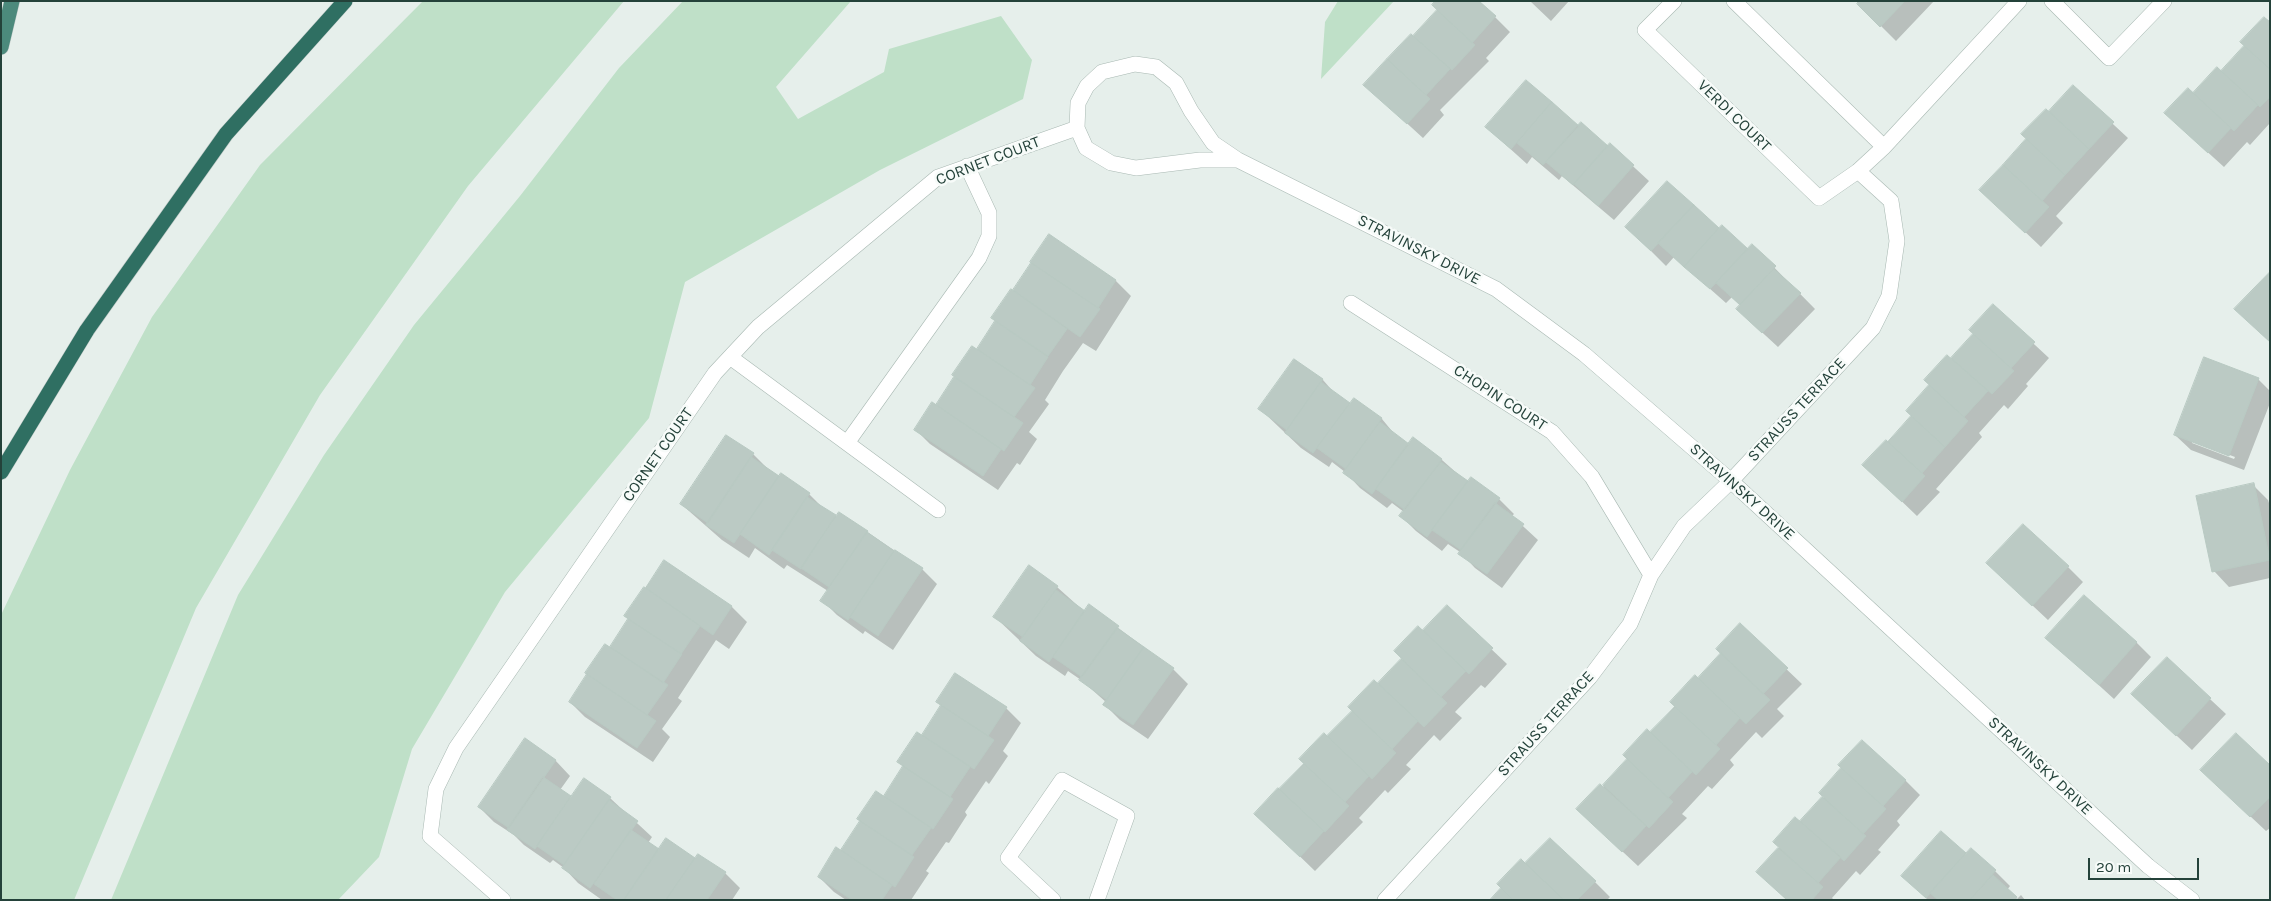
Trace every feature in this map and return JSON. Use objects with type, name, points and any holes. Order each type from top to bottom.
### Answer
[{"type":"highway","points":[[1,47],[12,1]]},
{"type":"highway","points":[[1,472],[86,330],[226,134],[345,1]]},
{"type":"street","name":"VERDI COURT","points":[[1674,1],[1645,30],[1819,198],[1858,171]]},
{"type":"street","points":[[1734,1],[1884,147]]},
{"type":"street","points":[[1858,171],[1884,147],[2019,1]]},
{"type":"street","points":[[2052,1],[2110,58],[2164,1]]},
{"type":"street","name":"STRAVINSKY DRIVE","points":[[1238,160],[1200,160],[1136,168],[1111,163],[1086,148],[1077,128],[1078,103],[1087,86],[1102,72],[1135,64],[1156,67],[1176,83],[1191,111],[1213,143],[1238,160],[1496,289],[1584,354],[1732,481],[2148,866],[2192,900]]},
{"type":"street","name":"CORNET COURT","points":[[503,900],[430,836],[436,789],[456,748],[715,373],[758,327],[938,177],[1077,128]]},
{"type":"street","points":[[847,443],[979,258],[989,236],[988,213],[967,166]]},
{"type":"street","name":"STRAUSS TERRACE","points":[[1384,900],[1590,677],[1630,624],[1651,575],[1684,526],[1732,481],[1873,328],[1889,296],[1897,241],[1891,201],[1858,171]]},
{"type":"street","name":"CHOPIN COURT","points":[[1351,303],[1552,432],[1592,477],[1651,575]]},
{"type":"street","points":[[730,357],[938,510]]},
{"type":"street","points":[[1053,900],[1008,858],[1062,780],[1128,816],[1097,900]]},
{"type":"green space","points":[[423,1],[624,1],[468,186],[320,395],[196,608],[74,900],[1,900],[1,615],[70,470],[152,317],[260,165]]},
{"type":"green space","points":[[683,1],[851,1],[776,87],[798,119],[884,72],[889,49],[1001,16],[1032,60],[1023,99],[880,170],[685,282],[649,418],[505,592],[412,749],[379,857],[338,900],[111,900],[238,595],[324,455],[414,325],[520,196],[619,68]]},
{"type":"green space","points":[[1338,1],[1394,1],[1321,79],[1325,22]]},
{"type":"building","points":[[1435,1],[1479,1],[1496,16],[1472,43],[1432,5]]},
{"type":"building","points":[[1859,1],[1905,1],[1880,27],[1857,4]]},
{"type":"building","points":[[1437,10],[1475,45],[1452,70],[1413,36]]},
{"type":"building","points":[[2264,17],[2270,22],[2270,69],[2240,42]]},
{"type":"building","points":[[1411,34],[1450,69],[1426,95],[1387,59]]},
{"type":"building","points":[[2244,46],[2270,69],[2270,97],[2260,107],[2221,71]]},
{"type":"building","points":[[1387,59],[1430,99],[1407,124],[1363,85]]},
{"type":"building","points":[[2217,67],[2258,105],[2234,131],[2193,93]]},
{"type":"building","points":[[1526,80],[1552,102],[1511,149],[1485,127]]},
{"type":"building","points":[[2073,85],[2114,122],[2089,149],[2049,111]]},
{"type":"building","points":[[2188,88],[2231,128],[2208,153],[2164,113]]},
{"type":"building","points":[[1552,102],[1579,126],[1543,165],[1517,143]]},
{"type":"building","points":[[2046,109],[2089,149],[2065,175],[2021,134]]},
{"type":"building","points":[[1581,122],[1608,146],[1573,185],[1546,162]]},
{"type":"building","points":[[2026,139],[2065,175],[2042,201],[2003,165]]},
{"type":"building","points":[[1610,143],[1634,165],[1598,206],[1574,184]]},
{"type":"building","points":[[2003,165],[2049,207],[2025,233],[1979,190]]},
{"type":"building","points":[[1667,181],[1694,205],[1651,251],[1625,227]]},
{"type":"building","points":[[1694,205],[1719,228],[1684,267],[1658,243]]},
{"type":"building","points":[[1722,225],[1748,249],[1710,289],[1684,267]]},
{"type":"building","points":[[1049,234],[1116,280],[1098,308],[1030,262]]},
{"type":"building","points":[[1752,244],[1776,266],[1740,305],[1716,283]]},
{"type":"building","points":[[1031,263],[1100,309],[1080,337],[1013,290]]},
{"type":"building","points":[[1774,269],[1801,293],[1762,333],[1736,309]]},
{"type":"building","points":[[2270,272],[2270,342],[2234,309]]},
{"type":"building","points":[[1011,289],[1067,329],[1048,356],[991,318]]},
{"type":"building","points":[[1993,304],[2035,342],[2011,368],[1969,330]]},
{"type":"building","points":[[995,321],[1048,357],[1030,385],[977,349]]},
{"type":"building","points":[[1973,334],[2014,371],[1992,394],[1951,358]]},
{"type":"building","points":[[972,346],[1035,388],[1014,417],[952,375]]},
{"type":"building","points":[[1947,355],[1988,391],[1964,417],[1924,380]]},
{"type":"building","points":[[2204,357],[2259,378],[2229,456],[2174,435]]},
{"type":"building","points":[[1294,359],[1323,379],[1287,430],[1258,409]]},
{"type":"building","points":[[954,377],[1023,423],[1004,451],[936,405]]},
{"type":"building","points":[[1321,382],[1350,403],[1313,453],[1285,433]]},
{"type":"building","points":[[1929,385],[1968,421],[1945,447],[1906,411]]},
{"type":"building","points":[[1354,398],[1382,418],[1346,469],[1317,448]]},
{"type":"building","points":[[932,402],[1001,449],[983,476],[914,430]]},
{"type":"building","points":[[1911,416],[1945,447],[1922,473],[1888,442]]},
{"type":"building","points":[[1380,422],[1409,444],[1372,494],[1343,473]]},
{"type":"building","points":[[726,435],[754,453],[708,523],[680,504]]},
{"type":"building","points":[[1413,437],[1442,459],[1405,510],[1376,489]]},
{"type":"building","points":[[1886,440],[1925,476],[1902,502],[1862,465]]},
{"type":"building","points":[[751,457],[779,476],[734,543],[706,525]]},
{"type":"building","points":[[1441,462],[1468,481],[1427,537],[1399,516]]},
{"type":"building","points":[[781,473],[810,493],[769,555],[740,534]]},
{"type":"building","points":[[1471,477],[1500,498],[1461,550],[1432,530]]},
{"type":"building","points":[[2254,483],[2270,560],[2212,572],[2196,496]]},
{"type":"building","points":[[807,497],[836,515],[801,569],[772,550]]},
{"type":"building","points":[[1495,503],[1524,524],[1487,574],[1458,554]]},
{"type":"building","points":[[839,512],[868,531],[829,587],[801,568]]},
{"type":"building","points":[[2023,524],[2069,566],[2032,606],[1986,563]]},
{"type":"building","points":[[867,532],[894,551],[848,620],[820,601]]},
{"type":"building","points":[[895,550],[923,568],[878,636],[850,617]]},
{"type":"building","points":[[664,560],[732,606],[713,635],[646,588]]},
{"type":"building","points":[[1029,565],[1058,586],[1023,637],[993,617]]},
{"type":"building","points":[[644,587],[700,626],[681,654],[624,616]]},
{"type":"building","points":[[1056,590],[1085,611],[1049,662],[1020,641]]},
{"type":"building","points":[[2084,595],[2137,642],[2099,685],[2045,638]]},
{"type":"building","points":[[1089,604],[1119,626],[1082,677],[1053,657]]},
{"type":"building","points":[[1447,605],[1493,648],[1469,674],[1423,630]]},
{"type":"building","points":[[628,619],[682,654],[663,683],[610,647]]},
{"type":"building","points":[[1740,623],[1788,668],[1763,694],[1716,649]]},
{"type":"building","points":[[1418,626],[1466,671],[1441,697],[1394,651]]},
{"type":"building","points":[[1117,628],[1144,647],[1107,700],[1079,680]]},
{"type":"building","points":[[605,644],[668,685],[647,715],[585,673]]},
{"type":"building","points":[[1144,647],[1174,668],[1133,725],[1103,705]]},
{"type":"building","points":[[1721,653],[1770,700],[1746,724],[1698,678]]},
{"type":"building","points":[[2167,657],[2211,698],[2176,736],[2131,694]]},
{"type":"building","points":[[1401,659],[1447,703],[1424,727],[1378,683]]},
{"type":"building","points":[[955,673],[1007,707],[988,736],[936,702]]},
{"type":"building","points":[[587,674],[656,721],[637,748],[569,702]]},
{"type":"building","points":[[1695,675],[1740,718],[1716,745],[1670,702]]},
{"type":"building","points":[[1374,680],[1418,721],[1392,749],[1348,707]]},
{"type":"building","points":[[941,705],[994,740],[974,769],[922,735]]},
{"type":"building","points":[[1675,707],[1720,749],[1696,775],[1650,732]]},
{"type":"building","points":[[1352,711],[1396,753],[1372,779],[1327,736]]},
{"type":"building","points":[[1647,729],[1692,772],[1668,798],[1623,755]]},
{"type":"building","points":[[917,732],[970,767],[950,797],[897,762]]},
{"type":"building","points":[[1324,733],[1369,776],[1345,802],[1299,759]]},
{"type":"building","points":[[2236,733],[2270,765],[2270,797],[2250,817],[2200,770]]},
{"type":"building","points":[[525,738],[556,760],[509,828],[478,807]]},
{"type":"building","points":[[1862,740],[1906,780],[1883,806],[1838,765]]},
{"type":"building","points":[[1627,759],[1673,802],[1649,828],[1603,785]]},
{"type":"building","points":[[1304,764],[1349,806],[1325,832],[1279,789]]},
{"type":"building","points":[[903,766],[953,799],[933,829],[884,796]]},
{"type":"building","points":[[1841,768],[1886,809],[1863,834],[1819,793]]},
{"type":"building","points":[[543,777],[571,796],[535,849],[507,830]]},
{"type":"building","points":[[584,778],[611,797],[564,865],[537,846]]},
{"type":"building","points":[[1600,784],[1646,826],[1622,852],[1576,809]]},
{"type":"building","points":[[1278,788],[1324,831],[1300,857],[1254,814]]},
{"type":"building","points":[[876,791],[931,828],[912,855],[857,819]]},
{"type":"building","points":[[1822,797],[1866,836],[1844,861],[1800,821]]},
{"type":"building","points":[[609,800],[638,821],[590,888],[562,868]]},
{"type":"building","points":[[1795,817],[1841,857],[1818,883],[1773,842]]},
{"type":"building","points":[[860,821],[914,857],[895,887],[841,850]]},
{"type":"building","points":[[631,830],[659,849],[624,900],[617,900],[594,884]]},
{"type":"building","points":[[1941,831],[1966,853],[1926,898],[1901,876]]},
{"type":"building","points":[[666,838],[695,858],[666,900],[624,900]]},
{"type":"building","points":[[1550,838],[1596,881],[1577,900],[1564,900],[1525,863]]},
{"type":"building","points":[[836,847],[892,885],[882,900],[852,900],[818,877]]},
{"type":"building","points":[[1778,848],[1823,887],[1812,900],[1787,900],[1756,872]]},
{"type":"building","points":[[1971,848],[1996,870],[1970,900],[1938,900],[1930,893]]},
{"type":"building","points":[[698,854],[726,872],[707,900],[666,900]]},
{"type":"building","points":[[1521,859],[1564,900],[1513,900],[1497,884]]},
{"type":"building","points":[[1993,875],[2017,897],[2015,900],[1970,900]]},
{"type":"building","points":[[1501,888],[1513,900],[1490,900]]}]
